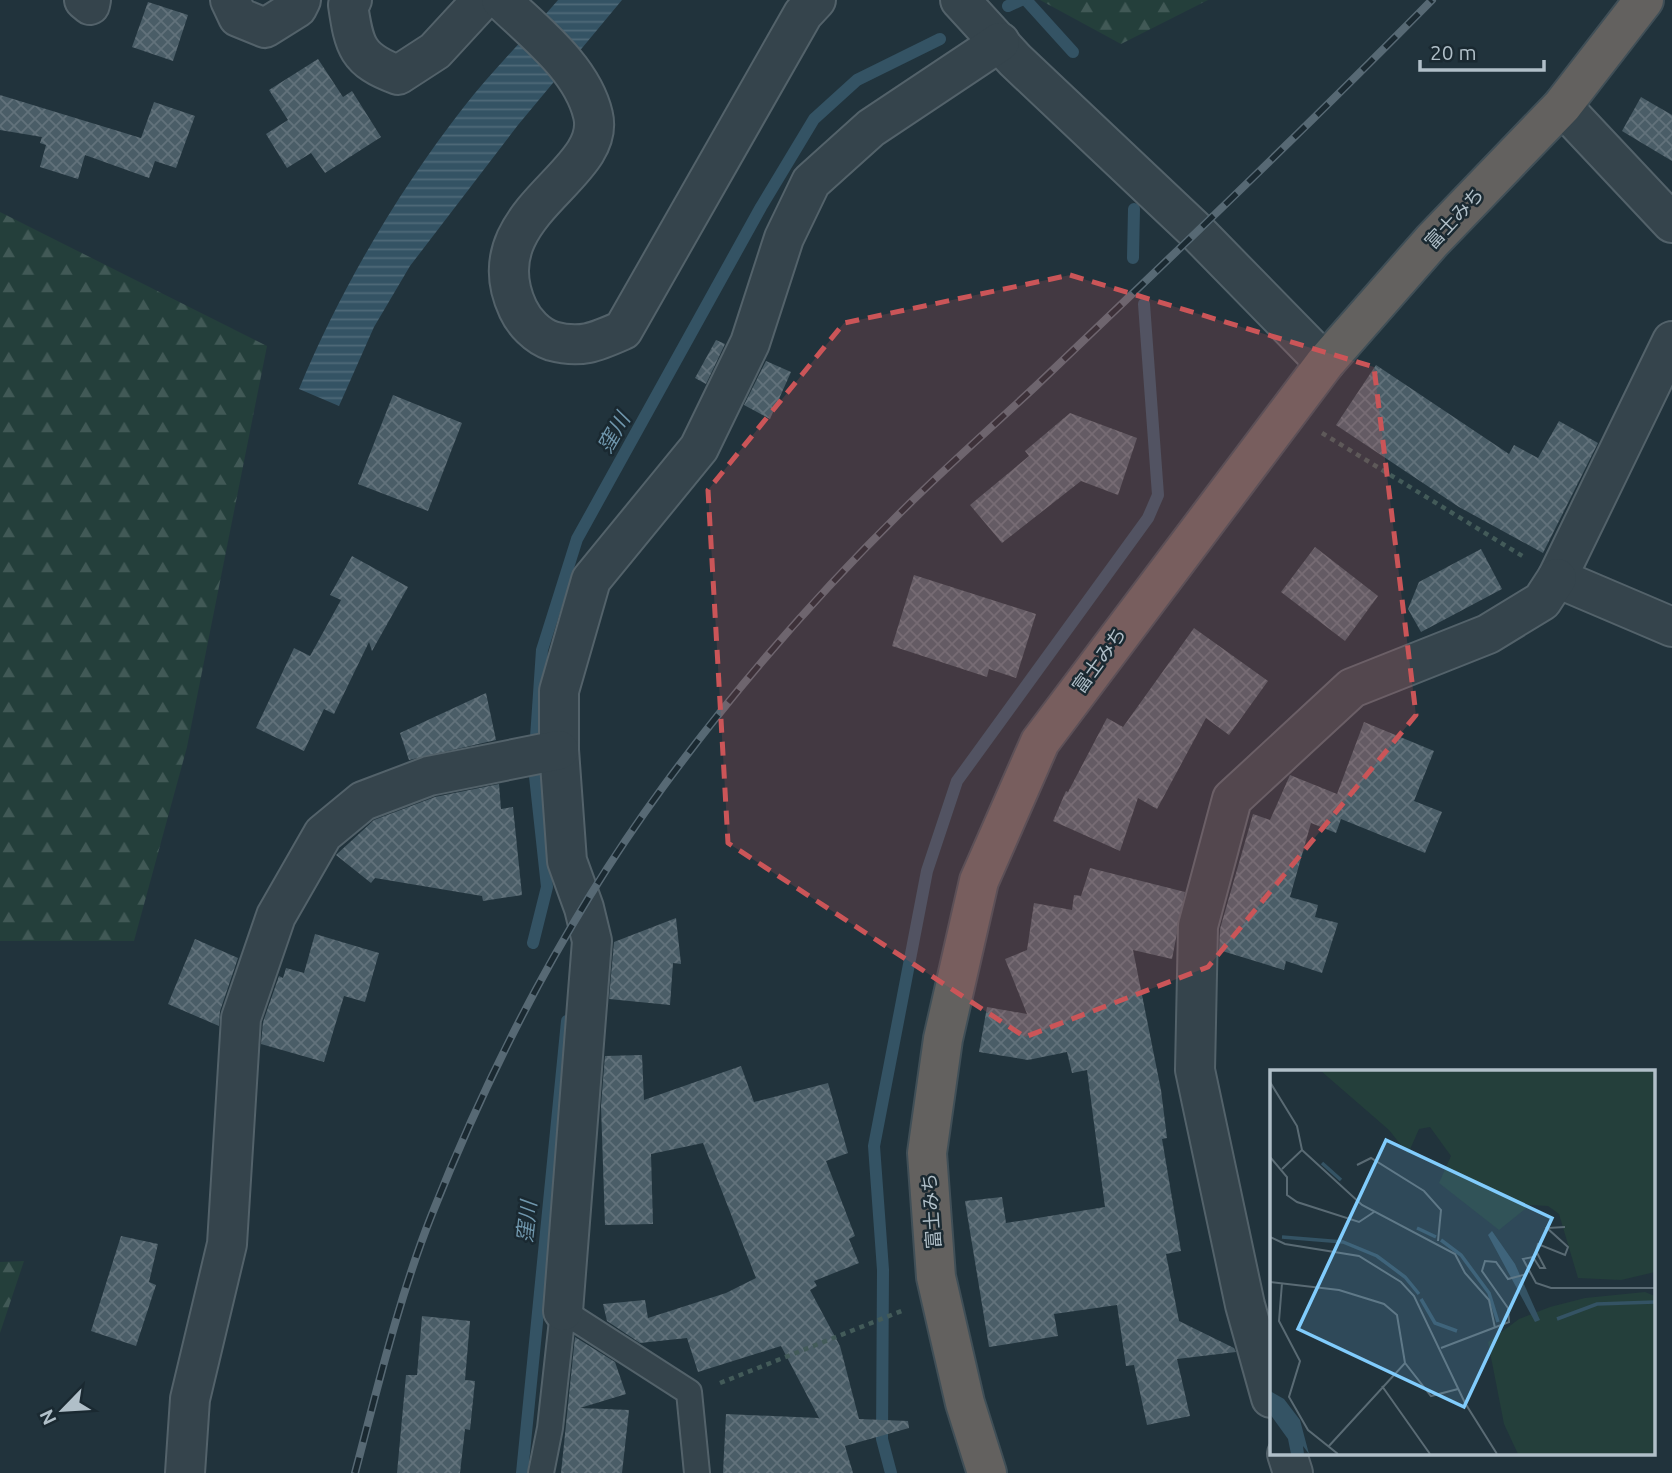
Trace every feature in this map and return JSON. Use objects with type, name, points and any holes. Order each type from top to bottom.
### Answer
[{"type":"highway","name":"富士みち","points":[[987,1473],[965,1403],[936,1277],[927,1153],[943,1039],[979,881],[1040,742],[1325,363],[1432,241],[1562,106],[1644,0]]},
{"type":"street","points":[[84,0],[90,5],[91,0]]},
{"type":"street","points":[[230,0],[239,18],[265,28],[297,8],[301,0]]},
{"type":"street","points":[[352,0],[348,5],[354,43],[372,66],[398,75],[499,4],[576,76],[594,117],[589,147],[517,233],[509,256],[510,291],[523,320],[545,339],[572,346],[597,341],[622,330],[803,14],[816,0]]},
{"type":"street","points":[[960,0],[1000,43],[1195,230],[1325,363]]},
{"type":"street","points":[[563,1311],[592,941],[567,861],[542,752],[591,580],[699,448],[750,343],[784,238],[811,182],[872,128],[1000,43]]},
{"type":"street","points":[[1562,106],[1672,223]]},
{"type":"street","points":[[1270,1394],[1245,1305],[1195,1070],[1198,926],[1232,799],[1352,688],[1488,634],[1542,601],[1557,578],[1672,341]]},
{"type":"street","points":[[1557,578],[1672,628]]},
{"type":"street","points":[[185,1473],[190,1399],[227,1244],[241,1018],[276,916],[323,834],[363,801],[429,776],[542,752]]},
{"type":"street","points":[[1288,1456],[1293,1473]]},
{"type":"lane","points":[[541,1473],[550,1428],[563,1311],[689,1392],[696,1473]]},
{"type":"path","points":[[1288,412],[1557,578]]},
{"type":"path","points":[[689,1392],[745,1376],[905,1309]]},
{"type":"highlighted area","points":[[1070,275],[1374,367],[1416,715],[1208,967],[1025,1037],[728,843],[708,490],[844,323]]},
{"type":"green space","points":[[1040,0],[1208,0],[1121,44]]},
{"type":"green space","points":[[0,212],[267,346],[187,747],[134,941],[0,941]]},
{"type":"green space","points":[[24,1261],[0,1333],[0,1262]]},
{"type":"water","points":[[558,0],[622,0],[518,125],[410,266],[374,327],[339,406],[299,389],[352,279],[415,174],[474,94]]},
{"type":"building","points":[[148,2],[188,15],[173,61],[132,47]]},
{"type":"building","points":[[318,59],[343,97],[352,91],[381,137],[325,173],[311,153],[287,168],[266,134],[288,120],[269,90]]},
{"type":"building","points":[[0,95],[141,138],[154,102],[195,116],[176,168],[155,161],[149,178],[85,155],[78,179],[40,167],[46,145],[40,143],[42,137],[0,130]]},
{"type":"building","points":[[1641,97],[1672,115],[1672,161],[1622,131]]},
{"type":"building","points":[[716,340],[725,344],[706,384],[695,378]]},
{"type":"building","points":[[766,361],[791,372],[770,419],[744,405]]},
{"type":"building","points":[[1376,365],[1509,454],[1514,445],[1538,458],[1559,421],[1598,443],[1543,553],[1459,507],[1336,425]]},
{"type":"building","points":[[393,395],[462,423],[428,511],[358,484]]},
{"type":"building","points":[[1070,413],[1137,438],[1118,495],[1081,481],[1002,543],[970,505],[1029,456],[1025,451]]},
{"type":"building","points":[[1315,547],[1378,596],[1345,641],[1281,592]]},
{"type":"building","points":[[1481,549],[1502,589],[1421,632],[1408,609],[1419,582]]},
{"type":"building","points":[[352,556],[408,587],[372,651],[369,642],[334,714],[324,709],[304,751],[256,728],[294,648],[310,656],[341,600],[330,595]]},
{"type":"building","points":[[914,575],[1036,614],[1016,678],[989,669],[987,677],[892,646]]},
{"type":"building","points":[[1194,628],[1268,681],[1229,735],[1206,718],[1157,809],[1138,798],[1120,851],[1053,821],[1066,791],[1068,792],[1107,718],[1123,727]]},
{"type":"building","points":[[486,693],[496,740],[409,760],[400,733]]},
{"type":"building","points":[[1364,722],[1434,751],[1414,801],[1442,812],[1425,853],[1341,819],[1336,833],[1311,823],[1290,897],[1318,905],[1315,917],[1338,923],[1322,973],[1286,961],[1284,970],[1219,950],[1220,929],[1253,814],[1270,820],[1290,775],[1337,794]]},
{"type":"building","points":[[499,784],[501,809],[513,807],[522,895],[483,901],[482,896],[375,878],[371,883],[336,855],[374,820],[435,797]]},
{"type":"building","points":[[1090,868],[1185,892],[1172,959],[1133,950],[1161,1090],[1167,1138],[1162,1139],[1181,1251],[1166,1254],[1179,1321],[1234,1348],[1236,1352],[1177,1359],[1190,1416],[1147,1425],[1134,1365],[1126,1366],[1117,1305],[1054,1314],[1058,1336],[989,1347],[965,1201],[1002,1197],[1006,1223],[1105,1207],[1087,1070],[1072,1073],[1067,1052],[1028,1060],[979,1052],[987,1007],[1027,1014],[1005,959],[1027,950],[1034,903],[1072,910],[1074,895],[1081,896]]},
{"type":"building","points":[[676,918],[681,964],[673,963],[670,1005],[609,999],[614,942]]},
{"type":"building","points":[[315,934],[379,953],[365,1002],[344,996],[324,1062],[261,1044],[263,1022],[279,976],[283,978],[286,968],[304,973]]},
{"type":"building","points":[[195,939],[238,958],[220,1011],[219,1026],[168,1004]]},
{"type":"building","points":[[642,1055],[644,1100],[741,1066],[754,1102],[828,1083],[848,1153],[826,1161],[855,1236],[849,1239],[859,1263],[814,1281],[817,1286],[810,1290],[840,1346],[859,1419],[908,1421],[909,1428],[845,1446],[853,1473],[723,1473],[726,1414],[819,1418],[781,1346],[698,1372],[687,1338],[640,1343],[607,1321],[603,1304],[645,1300],[648,1318],[726,1293],[756,1278],[703,1143],[651,1154],[653,1224],[605,1225],[601,1106],[605,1056]]},
{"type":"building","points":[[121,1236],[158,1244],[149,1282],[156,1285],[136,1346],[91,1331]]},
{"type":"building","points":[[422,1316],[470,1321],[465,1380],[475,1381],[470,1430],[465,1429],[460,1473],[397,1473],[406,1375],[417,1375]]},
{"type":"building","points":[[575,1337],[615,1362],[626,1394],[580,1408],[629,1410],[622,1473],[561,1473]]},
{"type":"waterway","name":"窪川","points":[[1008,6],[1021,0]]},
{"type":"waterway","points":[[1026,0],[1073,52]]},
{"type":"waterway","name":"窪川","points":[[533,943],[547,887],[534,767],[542,650],[577,539],[761,207],[814,119],[857,80],[940,39]]},
{"type":"waterway","points":[[1133,258],[1134,209]]},
{"type":"waterway","points":[[891,1473],[882,1439],[883,1270],[874,1146],[927,871],[957,781],[1148,518],[1158,495],[1144,304]]},
{"type":"waterway","name":"窪川","points":[[522,1473],[567,1021]]},
{"type":"railway","points":[[355,1473],[409,1277],[432,1214],[480,1102],[506,1047],[564,940],[595,888],[663,787],[747,680],[869,544],[1236,194],[1432,0]]}]
